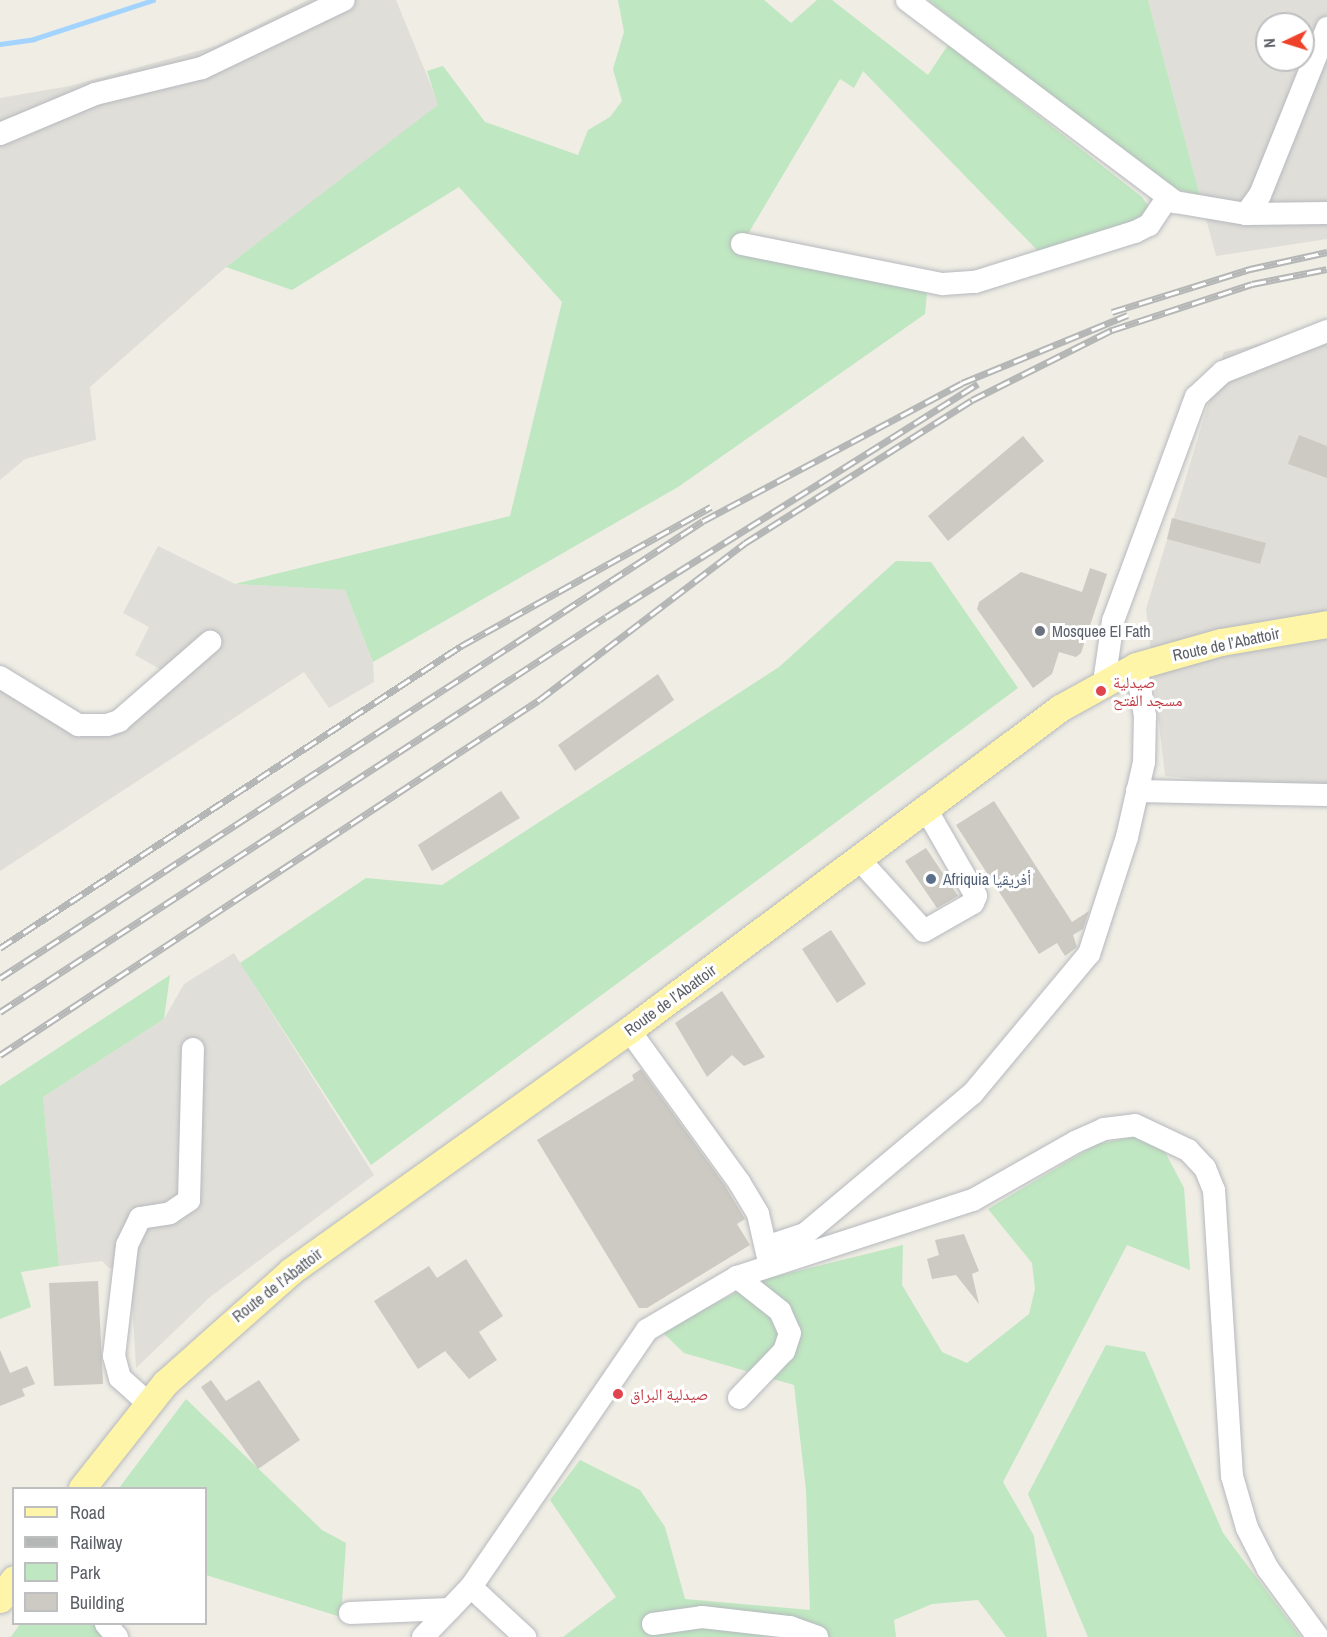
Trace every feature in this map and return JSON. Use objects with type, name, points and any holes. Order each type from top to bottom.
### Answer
[{"type":"main road","name":"Route de l’Abattoir","points":[[83,1487],[148,1404],[210,1338],[291,1271],[629,1030],[1060,708],[1136,666],[1221,642],[1327,624]]},
{"type":"street","points":[[0,134],[95,94],[202,68],[345,0]]},
{"type":"street","points":[[906,0],[1167,198],[1197,209],[1246,214],[1325,208]]},
{"type":"street","points":[[1246,214],[1260,195],[1327,28]]},
{"type":"street","points":[[742,244],[943,284],[975,282],[1135,232],[1149,225],[1167,198]]},
{"type":"street","points":[[1104,682],[1113,621],[1196,397],[1223,372],[1327,330]]},
{"type":"street","points":[[0,677],[78,725],[107,725],[119,721],[210,642]]},
{"type":"street","points":[[423,1637],[471,1587],[633,1344],[670,1313],[737,1276],[767,1255],[805,1234],[973,1093],[1067,985],[1089,954],[1101,923],[1137,791],[1147,737],[1136,666]]},
{"type":"street","points":[[1137,791],[1327,795]]},
{"type":"street","points":[[858,858],[924,931],[973,903],[976,896],[926,809]]},
{"type":"street","points":[[629,1030],[739,1182],[758,1214],[767,1255]]},
{"type":"street","points":[[148,1404],[120,1378],[114,1356],[127,1245],[140,1218],[170,1213],[189,1200],[193,1049]]},
{"type":"street","points":[[767,1255],[973,1200],[1104,1129],[1135,1125],[1188,1150],[1214,1190],[1232,1476],[1247,1528],[1268,1569],[1318,1637]]},
{"type":"street","points":[[737,1276],[780,1311],[790,1333],[784,1351],[739,1398]]},
{"type":"street","points":[[471,1587],[525,1637]]},
{"type":"street","points":[[350,1613],[450,1609]]},
{"type":"street","points":[[652,1624],[702,1617],[790,1627],[817,1637]]},
{"type":"street","points":[[108,1625],[117,1637]]},
{"type":"shaded area","points":[[308,0],[396,0],[439,105],[226,267],[90,387],[96,440],[25,459],[0,480],[0,98],[70,86],[216,46]]},
{"type":"shaded area","points":[[1148,0],[1327,0],[1327,239],[1216,256]]},
{"type":"shaded area","points":[[1327,328],[1327,792],[1165,776],[1146,609],[1224,352]]},
{"type":"shaded area","points":[[158,546],[235,584],[345,590],[373,662],[374,682],[329,708],[304,672],[0,871],[0,667],[59,705],[101,722],[167,673],[135,655],[149,627],[123,613]]},
{"type":"shaded area","points":[[234,953],[374,1175],[210,1297],[136,1368],[130,1267],[109,1268],[102,1261],[59,1266],[43,1097],[164,1019],[184,984]]},
{"type":"green space","points":[[618,0],[764,0],[791,23],[817,0],[832,0],[928,75],[948,45],[1142,197],[1149,207],[1146,220],[1039,252],[863,71],[854,88],[840,79],[742,244],[927,292],[925,314],[678,487],[373,662],[345,590],[235,584],[510,516],[562,302],[459,187],[292,290],[226,267],[438,105],[427,71],[443,66],[485,122],[578,155],[588,130],[610,117],[622,101],[613,69],[624,32]]},
{"type":"green space","points":[[928,0],[1148,0],[1200,196],[1162,185]]},
{"type":"green space","points":[[896,561],[931,562],[1018,688],[371,1165],[240,963],[366,878],[442,885],[779,667]]},
{"type":"green space","points":[[170,975],[164,1019],[43,1097],[59,1266],[21,1272],[31,1307],[0,1319],[0,1086]]},
{"type":"green space","points":[[1138,1136],[1165,1152],[1184,1188],[1190,1270],[1127,1245],[1003,1482],[1034,1536],[1047,1637],[1006,1637],[978,1600],[932,1604],[894,1620],[896,1637],[563,1637],[616,1597],[550,1500],[580,1460],[640,1490],[665,1527],[685,1599],[810,1610],[806,1490],[794,1385],[684,1353],[661,1331],[761,1280],[903,1245],[902,1285],[942,1352],[967,1363],[1029,1314],[1035,1289],[1032,1263],[988,1209],[1097,1144]]},
{"type":"green space","points":[[1106,1345],[1145,1352],[1223,1533],[1301,1637],[1088,1637],[1028,1494]]},
{"type":"green space","points":[[186,1399],[322,1530],[346,1543],[341,1617],[207,1575],[207,1487],[120,1487]]},
{"type":"green space","points":[[19,1625],[124,1625],[114,1637],[11,1637]]},
{"type":"building","points":[[1299,435],[1327,446],[1327,478],[1288,464]]},
{"type":"building","points":[[1023,436],[1044,461],[948,541],[928,516]]},
{"type":"building","points":[[1172,518],[1266,543],[1260,564],[1167,539]]},
{"type":"building","name":"Mosquee El Fath","points":[[1090,568],[1107,574],[1081,653],[1076,657],[1059,652],[1052,674],[1033,688],[977,609],[979,602],[1021,572],[1082,592]]},
{"type":"building","points":[[658,674],[674,700],[575,771],[558,745]]},
{"type":"building","points":[[501,791],[520,818],[432,871],[418,845]]},
{"type":"building","points":[[994,801],[1072,922],[1089,911],[1083,929],[1073,935],[1077,947],[1065,956],[1057,943],[1039,954],[956,825]]},
{"type":"building","points":[[926,848],[958,896],[937,908],[905,861]]},
{"type":"building","points":[[831,930],[866,984],[837,1003],[802,949]]},
{"type":"building","points":[[722,991],[765,1057],[744,1066],[732,1055],[707,1077],[675,1023]]},
{"type":"building","points":[[641,1069],[724,1184],[745,1219],[737,1224],[750,1245],[647,1308],[639,1308],[537,1140],[634,1080],[632,1075]]},
{"type":"building","points":[[964,1234],[979,1271],[972,1274],[979,1304],[956,1275],[932,1279],[927,1259],[939,1255],[935,1240]]},
{"type":"building","points":[[466,1259],[503,1316],[479,1332],[497,1360],[469,1379],[445,1351],[418,1369],[374,1301],[429,1266],[437,1278]]},
{"type":"building","points":[[98,1281],[103,1384],[54,1386],[49,1283]]},
{"type":"building","points":[[0,1350],[10,1373],[27,1366],[35,1384],[22,1389],[25,1396],[0,1406]]},
{"type":"building","points":[[211,1380],[226,1401],[259,1380],[300,1440],[258,1469],[201,1387]]},
{"type":"waterway","points":[[0,44],[34,39],[153,0]]},
{"type":"railway","points":[[1112,312],[1250,269],[1327,252]]},
{"type":"railway","points":[[0,1055],[539,700],[745,543],[972,400],[1112,330],[1252,284],[1327,269]]},
{"type":"railway","points":[[0,978],[703,521],[962,383],[1128,315]]},
{"type":"railway","points":[[0,1012],[606,617],[978,384]]},
{"type":"railway","points":[[0,948],[461,646],[711,507]]},
{"type":"place","name":"Mosquee El Fath","points":[[1040,631]]},
{"type":"place","name":"صيدلية مسجد الفتح","points":[[1101,691]]},
{"type":"place","name":"Afriquia أفريقيا","points":[[931,879]]},
{"type":"place","name":"صيدلية البراق","points":[[618,1394]]}]
